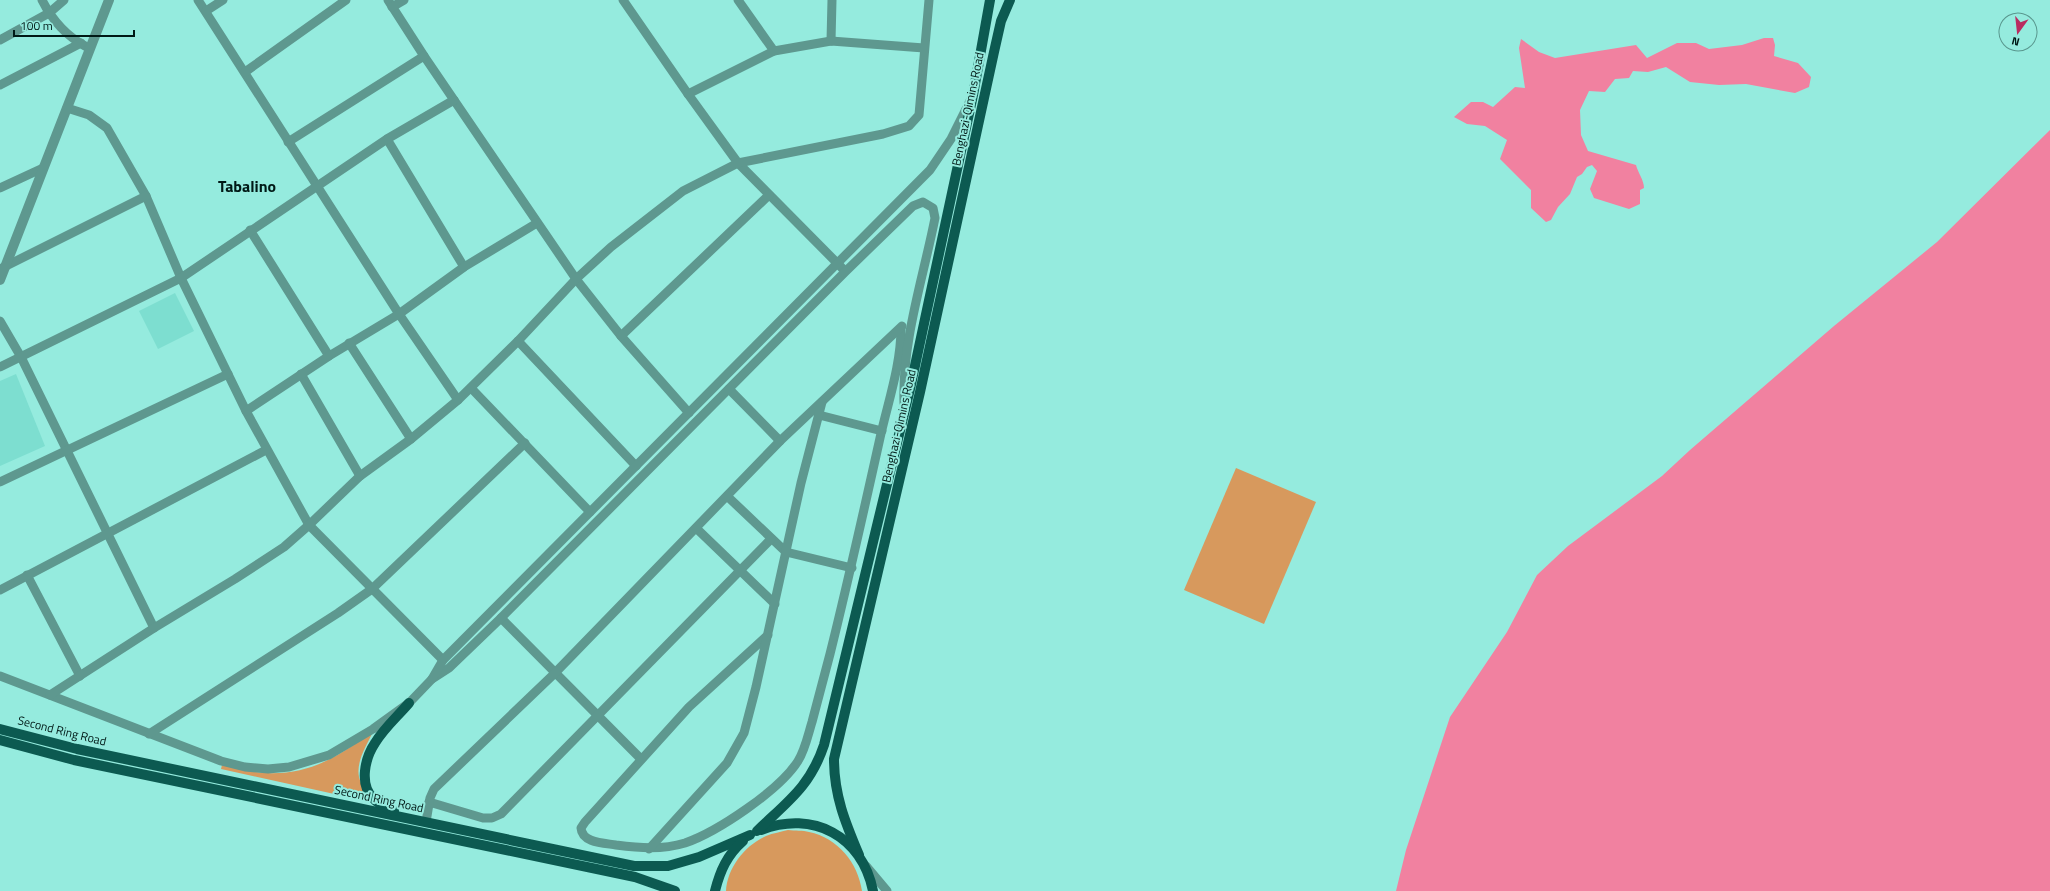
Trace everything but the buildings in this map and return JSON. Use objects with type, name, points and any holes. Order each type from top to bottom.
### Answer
[{"type":"main road","points":[[715,891],[719,876],[726,860],[737,846],[801,789],[812,775],[819,761],[831,720],[905,410],[973,94],[990,0]]},
{"type":"main road","name":"Benghazi-Qimins Road","points":[[873,891],[870,878],[861,859],[838,799],[834,784],[834,759],[920,392],[1001,21],[1010,0]]},
{"type":"main road","points":[[409,703],[375,742],[368,754],[365,778],[372,798],[385,807],[412,819]]},
{"type":"main road","name":"Second Ring Road","points":[[0,729],[77,749],[634,866],[668,866],[699,857],[774,825],[793,822],[812,824],[835,834],[846,841],[861,859]]},
{"type":"main road","name":"Second Ring Road","points":[[0,740],[74,760],[635,877],[675,891]]},
{"type":"main road","points":[[256,798],[259,787]]},
{"type":"street","points":[[42,0],[49,13],[61,29],[86,46]]},
{"type":"street","points":[[0,40],[49,13],[64,0]]},
{"type":"street","points":[[0,280],[2,268],[67,108],[86,46],[109,0]]},
{"type":"street","points":[[198,0],[399,314],[458,400]]},
{"type":"street","points":[[206,11],[223,0]]},
{"type":"street","points":[[245,72],[346,0]]},
{"type":"street","points":[[404,0],[390,4],[537,223],[576,279],[621,336],[689,413]]},
{"type":"street","points":[[623,0],[738,163],[838,263],[845,272]]},
{"type":"street","points":[[738,0],[774,51]]},
{"type":"street","points":[[831,40],[832,0]]},
{"type":"street","points":[[50,696],[284,546],[309,525],[360,476],[411,439],[458,400],[518,341],[576,279],[611,247],[683,191],[738,163],[870,138],[908,126],[919,115],[928,0]]},
{"type":"street","points":[[688,94],[774,51],[831,40],[924,48]]},
{"type":"street","points":[[0,85],[86,46]]},
{"type":"street","points":[[288,142],[424,56]]},
{"type":"street","points":[[432,679],[443,660],[930,170],[951,139],[973,94]]},
{"type":"street","points":[[0,367],[181,278],[387,139],[454,100]]},
{"type":"street","points":[[67,108],[89,115],[107,128],[146,196],[181,278],[246,411],[266,450],[309,525],[443,660]]},
{"type":"street","points":[[387,139],[464,267]]},
{"type":"street","points":[[0,188],[43,168]]},
{"type":"street","points":[[621,336],[769,195]]},
{"type":"street","points":[[2,268],[146,196]]},
{"type":"street","points":[[0,676],[194,752],[233,764],[268,769],[289,767],[329,755],[372,729],[409,703],[432,679],[449,668],[565,554],[845,272],[913,206],[923,202],[930,205],[935,211],[935,218],[914,313],[905,373],[905,410]]},
{"type":"street","points":[[246,411],[349,343],[399,314],[464,267],[537,223]]},
{"type":"street","points":[[250,230],[329,356]]},
{"type":"street","points":[[426,822],[429,802],[434,789],[554,674],[780,441],[901,328],[914,313]]},
{"type":"street","points":[[0,321],[21,358],[154,628]]},
{"type":"street","points":[[768,634],[689,707],[640,759],[584,822],[581,831],[584,835],[590,840],[649,849],[686,843],[707,833],[743,811],[788,775],[799,760],[805,747],[821,690],[852,568],[901,340],[901,328]]},
{"type":"street","points":[[518,341],[636,466]]},
{"type":"street","points":[[349,343],[411,439]]},
{"type":"street","points":[[0,482],[228,374]]},
{"type":"street","points":[[301,374],[360,476]]},
{"type":"street","points":[[471,388],[590,512]]},
{"type":"street","points":[[729,389],[780,441]]},
{"type":"street","points":[[649,849],[714,777],[736,748],[748,719],[822,402]]},
{"type":"street","points":[[819,415],[882,431]]},
{"type":"street","points":[[149,734],[338,614],[372,589],[525,443]]},
{"type":"street","points":[[0,590],[266,450]]},
{"type":"street","points":[[727,496],[786,552],[852,568]]},
{"type":"street","points":[[696,528],[741,570],[774,604]]},
{"type":"street","points":[[573,529],[574,534],[580,538]]},
{"type":"street","points":[[429,802],[483,818],[492,818],[497,816],[771,539]]},
{"type":"street","points":[[557,544],[562,548],[565,554]]},
{"type":"street","points":[[26,575],[80,676]]},
{"type":"street","points":[[501,618],[554,674],[640,759]]},
{"type":"street","points":[[861,859],[887,891]]},
{"type":"shaded area","points":[[1764,38],[1773,38],[1775,45],[1774,56],[1798,63],[1811,77],[1809,87],[1795,93],[1746,84],[1719,85],[1690,82],[1666,67],[1648,72],[1633,71],[1629,78],[1615,79],[1605,92],[1589,91],[1580,110],[1581,135],[1588,151],[1636,165],[1643,182],[1644,188],[1640,190],[1640,204],[1629,209],[1594,198],[1590,189],[1597,171],[1592,165],[1587,167],[1582,174],[1577,177],[1570,194],[1558,207],[1551,220],[1546,222],[1531,208],[1531,190],[1500,159],[1507,140],[1485,126],[1467,124],[1454,117],[1471,102],[1483,102],[1493,107],[1515,87],[1525,88],[1519,48],[1521,39],[1539,52],[1555,58],[1636,45],[1647,58],[1677,43],[1696,43],[1709,49],[1742,45]]},
{"type":"shaded area","points":[[2050,130],[2050,891],[1396,891],[1406,850],[1450,717],[1507,632],[1537,575],[1568,546],[1662,476],[1834,326],[1937,242]]},
{"type":"shaded area","points":[[175,293],[194,331],[158,349],[139,311]]},
{"type":"shaded area","points":[[16,374],[45,446],[0,466],[0,381]]},
{"type":"shaded area","points":[[1236,468],[1316,502],[1264,624],[1184,590]]},
{"type":"shaded area","points":[[373,732],[362,754],[358,771],[365,792],[366,801],[221,769],[222,765],[265,773],[296,771],[322,763]]},
{"type":"shaded area","points":[[788,830],[807,831],[829,840],[837,846],[845,853],[856,871],[862,891],[726,891],[730,874],[738,858],[744,851],[758,840],[766,836]]},
{"type":"district","name":"Tabalino","points":[[247,186]]}]
